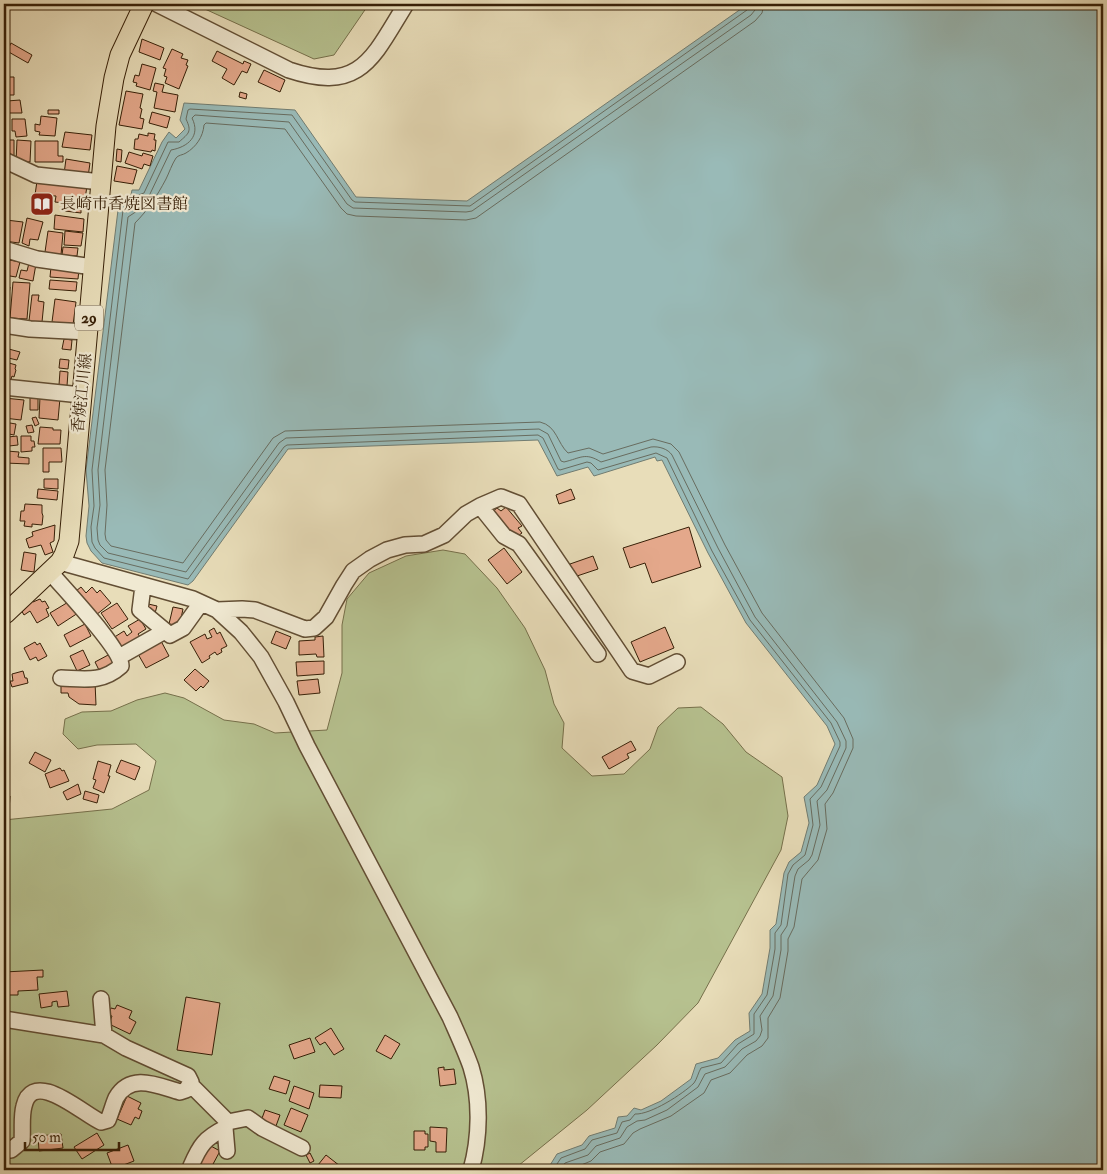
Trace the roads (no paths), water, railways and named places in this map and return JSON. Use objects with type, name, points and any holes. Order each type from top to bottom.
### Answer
[{"type":"main road","name":"香焼江川線","points":[[5,614],[55,567],[64,556],[69,541],[106,126],[120,55],[144,4]]},
{"type":"street","points":[[157,4],[289,70],[306,75],[336,78],[353,73],[376,53],[406,4]]},
{"type":"street","points":[[4,160],[36,175],[101,182]]},
{"type":"street","points":[[4,249],[37,259],[93,267]]},
{"type":"street","points":[[4,325],[30,329],[88,332]]},
{"type":"street","points":[[4,387],[81,394]]},
{"type":"street","points":[[217,610],[255,610],[305,629],[314,628],[326,617],[353,571],[387,550],[405,545],[424,544],[444,535],[466,514],[501,497],[519,504],[632,671],[649,676],[678,662]]},
{"type":"street","points":[[480,506],[504,536],[519,544],[598,654]]},
{"type":"street","points":[[55,567],[142,586],[201,603],[217,610],[241,632],[261,657],[450,1017],[471,1069],[476,1094],[478,1127],[471,1170]]},
{"type":"street","points":[[55,567],[121,660],[120,666],[114,672],[101,679],[61,678]]},
{"type":"street","points":[[142,586],[140,610],[170,635],[183,628],[201,603]]},
{"type":"street","points":[[119,657],[165,632]]},
{"type":"street","points":[[101,999],[104,1035]]},
{"type":"street","points":[[4,1019],[104,1035],[126,1048],[188,1076],[191,1080],[191,1085],[227,1125],[227,1151]]},
{"type":"street","points":[[4,1149],[11,1150],[22,1141],[23,1108],[26,1099],[34,1093],[43,1091],[54,1093],[91,1118],[101,1122],[108,1120],[115,1100],[124,1088],[130,1085],[142,1082],[180,1092],[186,1090],[191,1085]]},
{"type":"street","points":[[191,1166],[198,1149],[209,1136],[227,1125],[248,1118],[262,1128],[302,1148]]},
{"type":"water","points":[[748,4],[1103,4],[1103,1170],[547,1170],[557,1154],[582,1145],[589,1136],[615,1128],[618,1117],[627,1116],[634,1108],[641,1110],[661,1101],[691,1079],[696,1064],[718,1058],[735,1040],[750,1031],[749,1013],[762,994],[770,948],[770,930],[776,924],[784,873],[789,862],[801,852],[809,823],[804,797],[817,785],[835,744],[827,726],[746,623],[708,553],[662,460],[657,461],[655,457],[594,476],[588,467],[557,476],[538,440],[288,449],[193,581],[188,585],[102,563],[91,551],[87,543],[89,506],[86,470],[119,202],[129,204],[132,190],[139,190],[162,142],[169,132],[176,138],[185,129],[180,120],[184,103],[295,110],[356,197],[467,201]]},
{"type":"place","name":"長崎市香焼図書館","points":[[42,204]]}]
